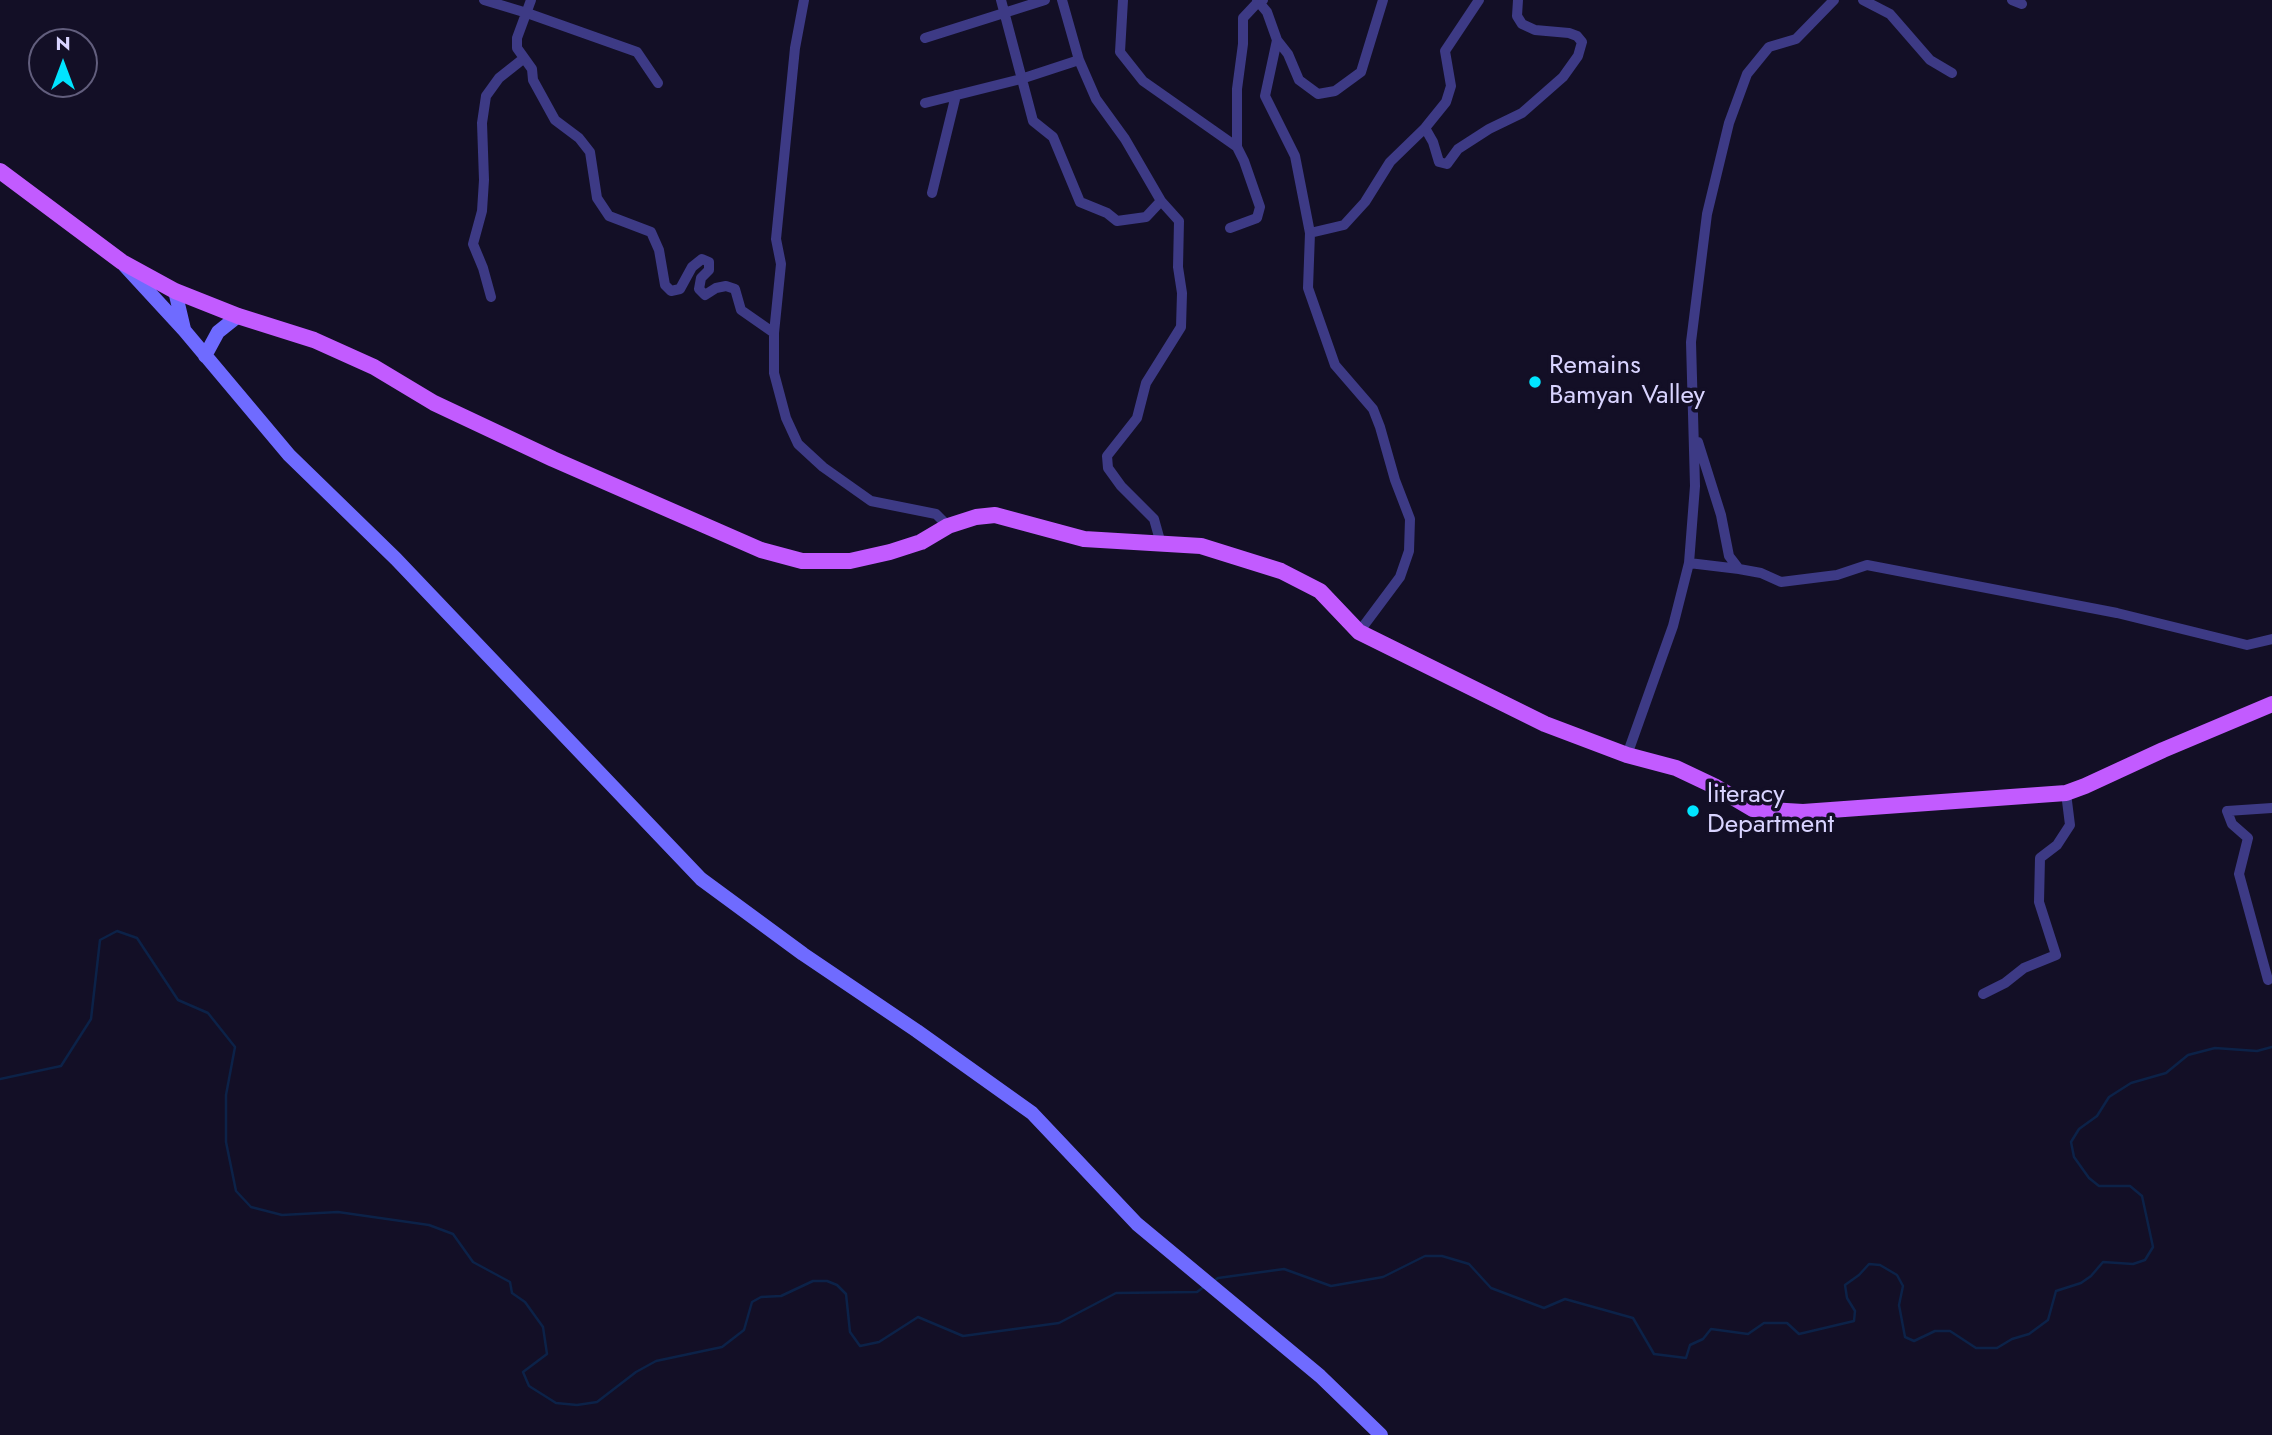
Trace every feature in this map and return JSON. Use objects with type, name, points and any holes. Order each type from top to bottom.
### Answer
[{"type":"main road","points":[[0,171],[122,262],[175,291],[238,316],[314,340],[374,367],[446,409],[761,551],[802,561],[850,561],[921,542],[948,526],[976,517],[995,515],[1084,539],[1201,546],[1281,571],[1320,591],[1359,632],[1545,724],[1627,755],[1676,768],[1753,809],[1803,812],[2066,793],[2272,704]]},
{"type":"main road","points":[[122,262],[184,330],[289,455],[412,576],[701,879],[803,954],[1032,1113],[1137,1224],[1320,1376],[1381,1435]]},
{"type":"main road","points":[[175,291],[184,330]]},
{"type":"main road","points":[[205,356],[218,332],[238,316]]},
{"type":"street","points":[[484,0],[637,52],[658,83]]},
{"type":"street","points":[[531,0],[517,38],[517,48],[532,69],[533,80],[555,120],[579,138],[590,152],[597,198],[609,216],[651,232],[656,240],[665,285],[671,291],[680,289],[692,267],[702,259],[709,262],[709,270],[701,278],[699,289],[705,295],[716,288],[726,286],[735,289],[741,310],[774,333]]},
{"type":"street","points":[[804,0],[795,48],[776,239],[781,264],[774,333],[774,373],[786,418],[798,444],[823,467],[871,501],[936,514],[948,526]]},
{"type":"street","points":[[1001,0],[1033,121],[1053,137],[1080,202],[1107,213],[1117,222],[1146,217],[1161,201]]},
{"type":"street","points":[[925,38],[1045,0]]},
{"type":"street","points":[[1062,0],[1079,60],[1096,99],[1125,139],[1161,201],[1179,221],[1181,327],[1146,383],[1137,418],[1107,456],[1108,468],[1121,486],[1154,519],[1161,544]]},
{"type":"street","points":[[1123,0],[1120,52],[1143,81],[1237,147],[1244,160],[1260,207],[1256,218],[1230,228]]},
{"type":"street","points":[[1237,147],[1237,89],[1243,44],[1243,18],[1260,1],[1277,40],[1288,54],[1298,80],[1318,94],[1335,91],[1361,72],[1383,0]]},
{"type":"street","points":[[1310,233],[1344,225],[1365,202],[1390,162],[1425,128],[1446,102],[1451,86],[1445,51],[1479,0]]},
{"type":"street","points":[[1425,128],[1439,162],[1447,164],[1458,149],[1489,129],[1522,113],[1563,77],[1578,56],[1582,42],[1569,33],[1535,30],[1522,24],[1517,16],[1518,0]]},
{"type":"street","points":[[1627,755],[1673,626],[1689,563],[1695,486],[1691,342],[1707,214],[1729,123],[1747,74],[1769,47],[1796,39],[1834,0]]},
{"type":"street","points":[[1863,0],[1890,14],[1930,60],[1952,73]]},
{"type":"street","points":[[1277,40],[1265,96],[1295,156],[1310,233],[1308,288],[1335,365],[1373,409],[1410,519],[1409,551],[1400,577],[1359,632]]},
{"type":"street","points":[[491,297],[473,244],[482,211],[482,123],[486,96],[499,78],[523,59]]},
{"type":"street","points":[[925,103],[1021,79],[1079,60]]},
{"type":"street","points":[[932,193],[956,95]]},
{"type":"street","points":[[1694,431],[1721,515],[1729,556],[1740,569]]},
{"type":"street","points":[[1689,563],[1761,573],[1782,582],[1837,575],[1867,565],[2117,613],[2247,645],[2272,639]]},
{"type":"street","points":[[1983,993],[2005,983],[2024,968],[2056,955],[2039,902],[2040,858],[2057,845],[2070,825],[2066,793]]},
{"type":"street","points":[[2268,980],[2239,874],[2248,838],[2232,824],[2227,811],[2272,808]]},
{"type":"waterway","points":[[0,1079],[61,1066],[91,1019],[100,940],[117,931],[137,938],[178,1000],[208,1013],[235,1047],[226,1095],[226,1142],[236,1191],[251,1207],[282,1215],[338,1212],[429,1225],[453,1234],[473,1262],[510,1282],[512,1293],[525,1302],[543,1327],[547,1354],[523,1372],[529,1386],[556,1403],[577,1405],[597,1402],[636,1372],[656,1361],[722,1347],[744,1330],[752,1302],[761,1297],[781,1296],[813,1281],[827,1281],[837,1285],[846,1294],[850,1332],[860,1346],[879,1342],[918,1317],[963,1336],[1059,1323],[1116,1293],[1197,1292],[1205,1286]]},
{"type":"waterway","points":[[1214,1281],[1218,1278],[1284,1269],[1331,1286],[1383,1277],[1425,1256],[1442,1256],[1469,1264],[1491,1288],[1544,1308],[1565,1299],[1633,1318],[1654,1354],[1686,1358],[1690,1345],[1703,1339],[1711,1329],[1748,1334],[1764,1323],[1787,1323],[1799,1334],[1854,1321],[1855,1311],[1847,1298],[1845,1285],[1869,1264],[1880,1265],[1897,1275],[1903,1286],[1899,1305],[1905,1337],[1914,1341],[1935,1331],[1950,1331],[1976,1348],[1997,1348],[2012,1339],[2029,1334],[2048,1320],[2056,1291],[2081,1283],[2103,1262],[2133,1264],[2145,1260],[2153,1247],[2142,1196],[2130,1186],[2099,1186],[2089,1178],[2074,1157],[2071,1142],[2079,1129],[2097,1116],[2109,1097],[2131,1083],[2166,1073],[2188,1055],[2215,1048],[2257,1051],[2272,1047]]},
{"type":"place","name":"Remains Bamyan Valley","points":[[1535,382]]},
{"type":"place","name":"literacy Department","points":[[1693,811]]}]
